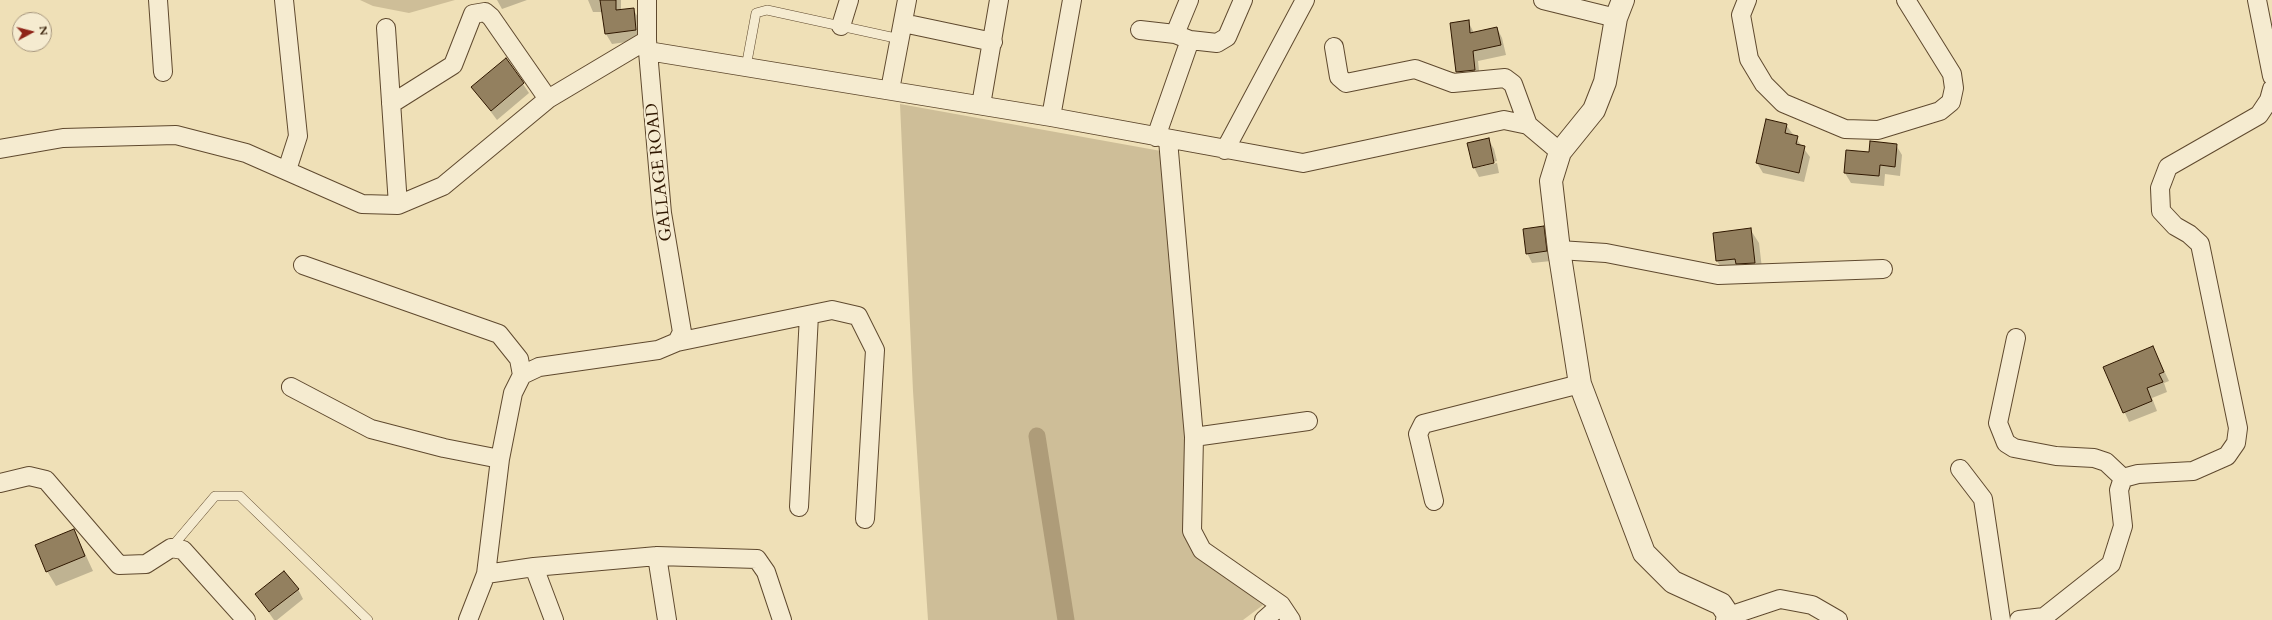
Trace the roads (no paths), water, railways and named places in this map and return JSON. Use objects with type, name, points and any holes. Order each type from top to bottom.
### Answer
[{"type":"street","points":[[158,0],[163,72]]},
{"type":"street","points":[[284,0],[298,136],[287,170]]},
{"type":"street","name":"GALLAGE ROAD","points":[[647,0],[647,45],[662,214],[682,332],[677,342]]},
{"type":"street","points":[[841,26],[849,0]]},
{"type":"street","points":[[890,90],[907,0]]},
{"type":"street","points":[[981,105],[999,0]]},
{"type":"street","points":[[1051,117],[1072,0]]},
{"type":"street","points":[[1189,0],[1162,138],[1194,437],[1192,531],[1202,550],[1281,605],[1291,620]]},
{"type":"street","points":[[1140,30],[1217,43],[1222,42],[1227,37],[1243,0]]},
{"type":"street","points":[[1225,150],[1305,0]]},
{"type":"street","points":[[1543,0],[1620,9],[1605,82],[1594,110],[1560,152],[1551,181],[1559,250],[1580,384],[1644,553],[1673,582],[1722,604],[1728,618],[1780,599],[1812,605],[1838,620]]},
{"type":"street","points":[[1748,0],[1741,15],[1749,59],[1764,84],[1783,103],[1845,128],[1878,130],[1940,111],[1951,102],[1954,88],[1952,74],[1906,0]]},
{"type":"street","points":[[2257,0],[2272,76]]},
{"type":"street","points":[[391,104],[453,65],[474,14],[486,12],[548,99]]},
{"type":"street","points":[[386,28],[398,205]]},
{"type":"street","points":[[901,31],[993,42]]},
{"type":"street","points":[[0,149],[63,138],[176,135],[246,152],[362,204],[398,205],[443,186],[548,99],[647,45],[746,67],[1051,117],[1302,163],[1504,120],[1528,125],[1560,152]]},
{"type":"street","points":[[1334,47],[1339,77],[1346,83],[1415,69],[1453,83],[1505,78],[1513,84],[1528,125]]},
{"type":"street","points":[[2123,478],[2138,474],[2192,471],[2227,456],[2236,443],[2238,428],[2200,244],[2189,234],[2175,226],[2161,211],[2160,188],[2168,167],[2259,115],[2269,100],[2272,89]]},
{"type":"street","points":[[1559,250],[1606,252],[1718,275],[1883,269]]},
{"type":"street","points":[[303,265],[499,334],[519,359],[522,376]]},
{"type":"street","points":[[468,620],[486,574],[500,459],[513,393],[522,376],[539,368],[658,350],[677,342],[832,310],[858,316],[875,350],[865,519]]},
{"type":"street","points":[[799,506],[809,315]]},
{"type":"street","points":[[2016,338],[1998,422],[2006,443],[2014,448],[2056,456],[2094,458],[2106,462],[2123,478]]},
{"type":"street","points":[[1434,501],[1418,434],[1423,424],[1580,384]]},
{"type":"street","points":[[290,387],[371,429],[444,448],[500,459]]},
{"type":"street","points":[[1194,437],[1308,421]]},
{"type":"street","points":[[1960,469],[1983,499],[2001,620]]},
{"type":"street","points":[[0,483],[29,476],[46,480],[119,565],[146,564],[171,548],[183,550],[195,560],[246,620]]},
{"type":"street","points":[[2019,620],[2044,617],[2111,564],[2123,526],[2119,490],[2123,478]]},
{"type":"street","points":[[486,574],[534,567],[657,556],[757,559],[766,572],[782,620]]},
{"type":"street","points":[[657,556],[667,620]]},
{"type":"street","points":[[534,567],[554,620]]},
{"type":"street","points":[[1264,620],[1281,605]]},
{"type":"lane","points":[[746,67],[756,13],[766,10],[841,26],[901,31]]},
{"type":"lane","points":[[171,548],[215,496],[240,496],[368,620]]},
{"type":"waterway","points":[[1037,436],[1066,620]]}]
